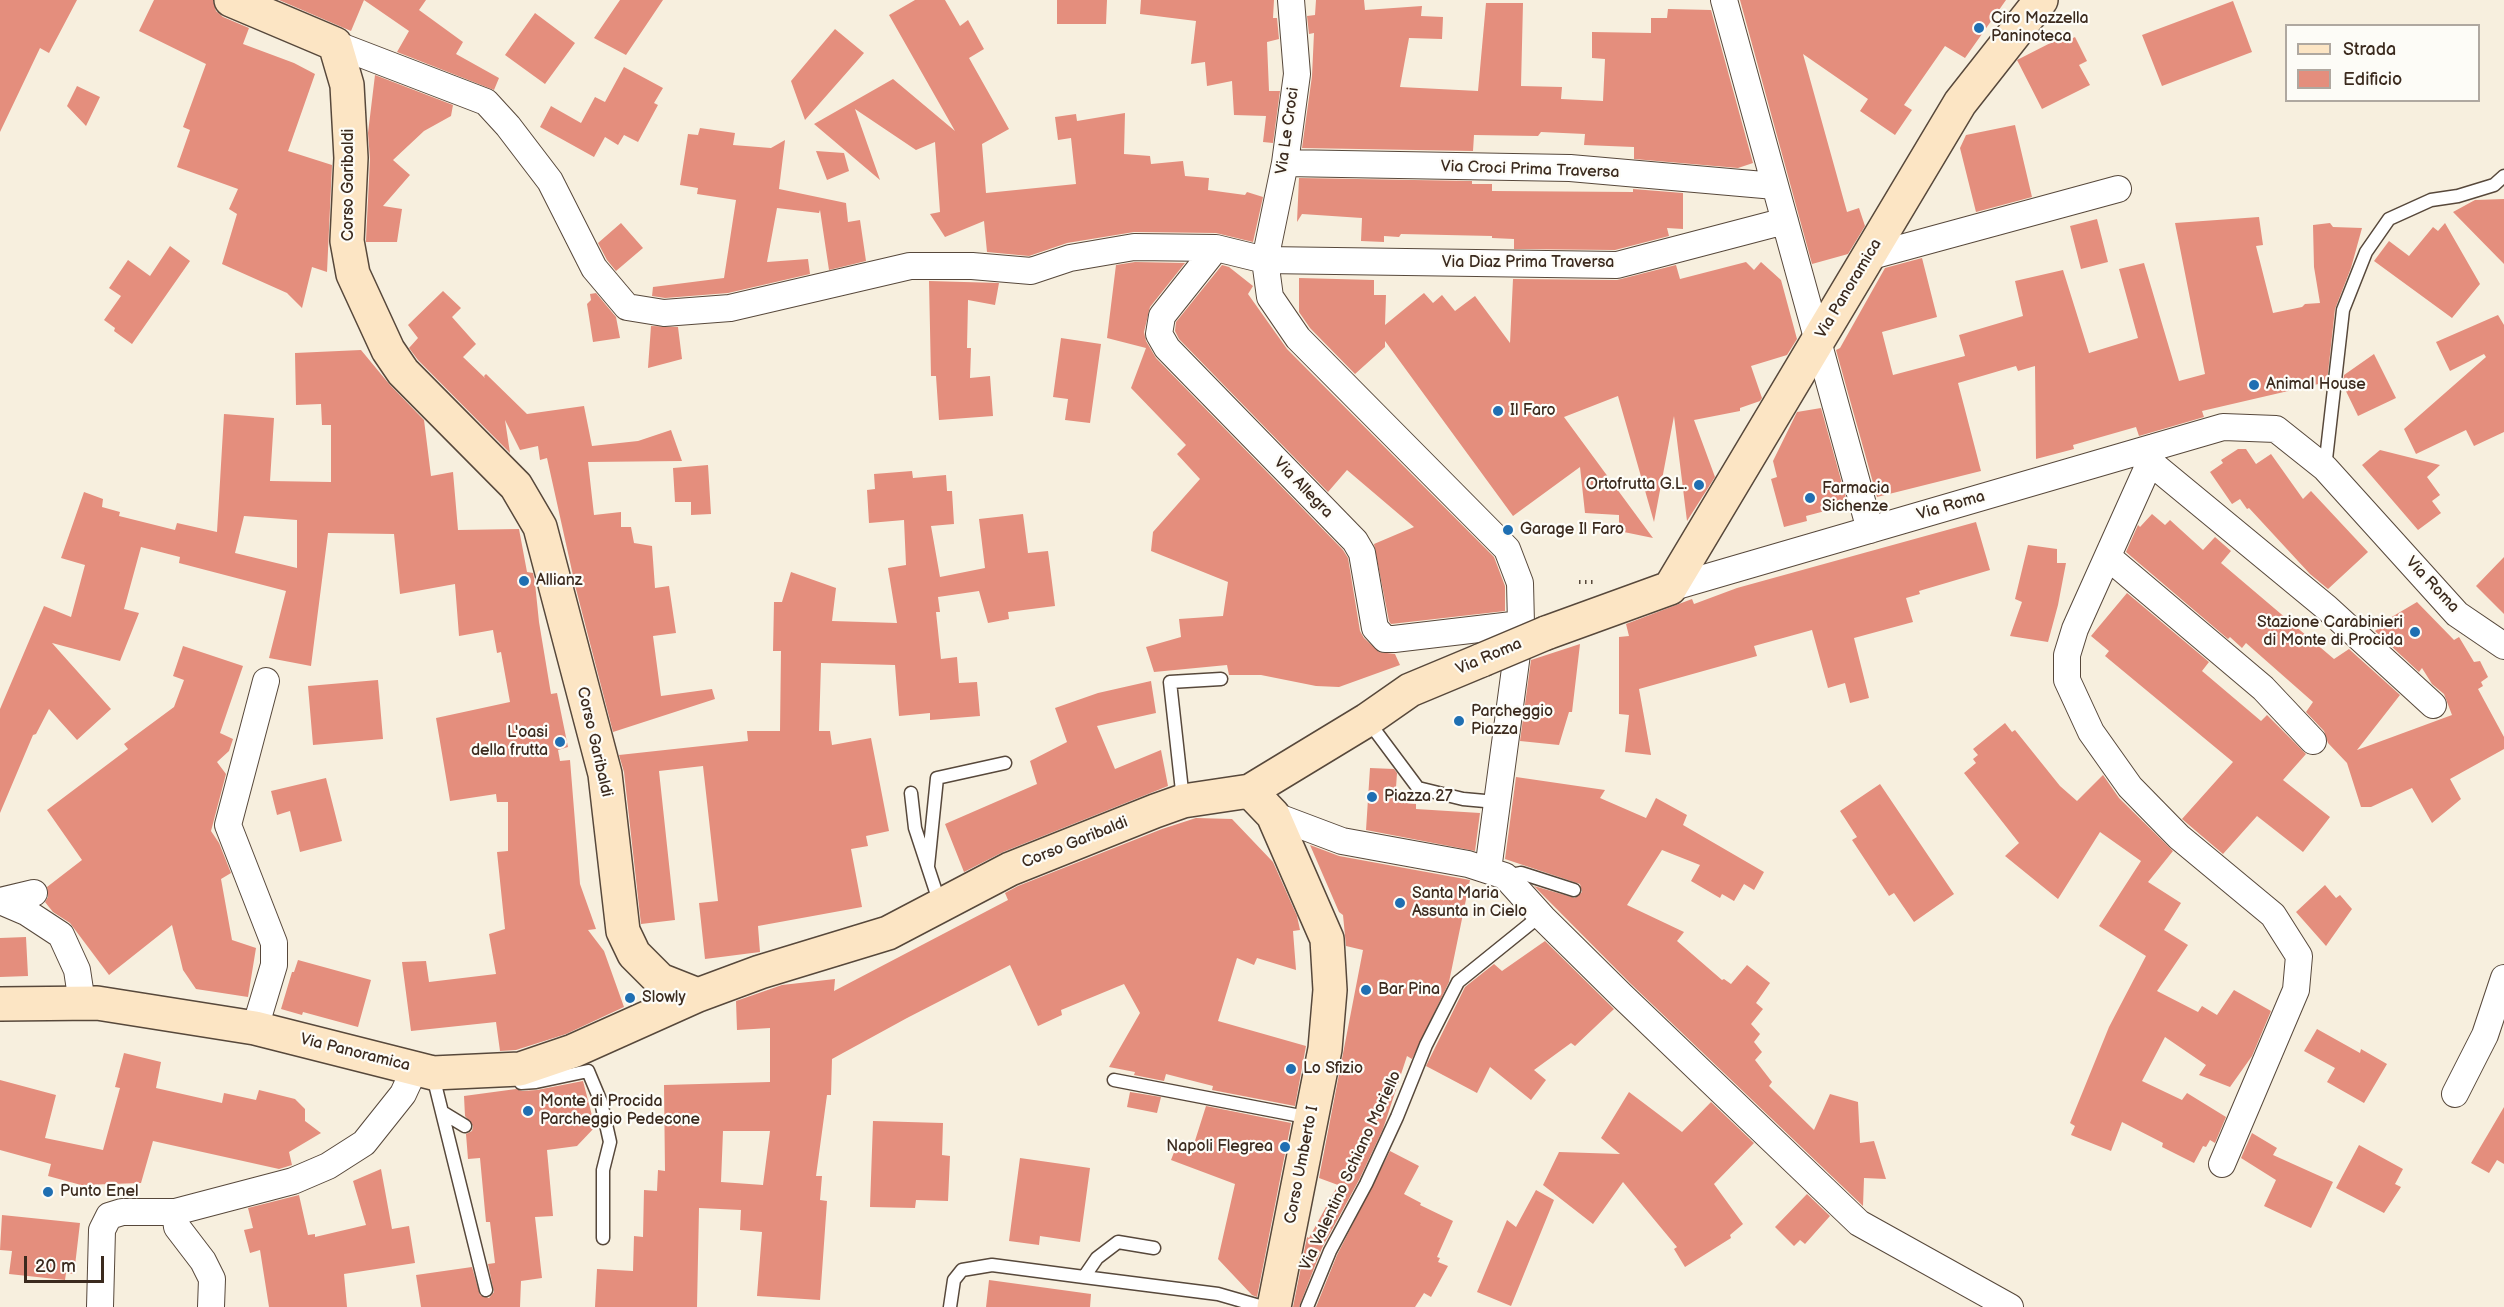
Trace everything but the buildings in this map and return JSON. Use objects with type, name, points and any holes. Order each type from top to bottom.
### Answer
[{"type":"street","points":[[231,0],[335,44]]},
{"type":"street","name":"Via Le Croci","points":[[1291,0],[1297,74],[1285,163],[1265,260],[1270,297],[1298,338],[1507,549],[1534,628],[1497,802],[1496,873]]},
{"type":"street","points":[[1724,0],[1870,530]]},
{"type":"street","name":"Via Panoramica","points":[[1670,588],[1960,103],[2041,0]]},
{"type":"street","name":"Via Diaz Prima Traversa","points":[[335,44],[486,102],[508,126],[550,181],[594,268],[627,308],[664,314],[730,308],[910,266],[972,266],[1031,270],[1070,258],[1134,247],[1216,248],[1265,260],[1617,265],[1785,221]]},
{"type":"street","name":"Corso Garibaldi","points":[[335,44],[347,85],[351,158],[346,241],[353,274],[388,350],[403,372],[516,486],[540,527],[605,774],[623,931],[634,954],[660,980],[698,995],[760,972],[888,933],[1010,869],[1183,801],[1250,791]]},
{"type":"street","name":"Via Croci Prima Traversa","points":[[1285,163],[1570,168],[1775,186]]},
{"type":"street","points":[[1868,256],[2118,189]]},
{"type":"street","name":"Via Allegra","points":[[1216,248],[1162,316],[1159,334],[1167,348],[1355,541],[1362,553],[1375,628],[1385,639],[1534,628]]},
{"type":"street","name":"Via Roma","points":[[1250,791],[1367,720],[1410,690],[1482,660],[1534,628],[1870,530],[2152,454],[2223,428],[2276,429],[2325,468],[2457,614],[2504,646]]},
{"type":"street","points":[[2222,1164],[2296,990],[2299,956],[2273,915],[2178,837],[2130,787],[2091,732],[2067,680],[2067,655],[2075,629],[2152,454],[2433,705]]},
{"type":"street","points":[[2108,557],[2263,688],[2313,741]]},
{"type":"street","points":[[255,1028],[274,965],[274,943],[228,825],[266,681]]},
{"type":"street","name":"Corso Umberto I","points":[[1250,791],[1273,815],[1326,939],[1330,990],[1325,1049],[1274,1307]]},
{"type":"street","points":[[1273,815],[1342,841],[1496,873],[1859,1223],[2010,1307]]},
{"type":"street","points":[[0,901],[34,893]]},
{"type":"street","points":[[0,901],[26,912],[61,935],[77,970],[82,1004]]},
{"type":"street","points":[[77,970],[98,993],[121,1007]]},
{"type":"street","points":[[2455,1094],[2485,1035],[2504,978]]},
{"type":"street","name":"Via Panoramica","points":[[0,1004],[82,1004],[121,1007],[255,1028],[424,1071],[521,1080],[573,1051],[698,995]]},
{"type":"street","points":[[100,1307],[102,1230],[109,1216],[122,1212],[175,1212],[293,1181],[328,1166],[364,1143],[424,1071]]},
{"type":"street","points":[[175,1212],[177,1227],[203,1261],[212,1279],[212,1307]]},
{"type":"lane","points":[[2325,468],[2343,310],[2366,252],[2389,219],[2431,200],[2458,196],[2494,185],[2504,176]]},
{"type":"lane","points":[[1183,801],[1170,682],[1221,680]]},
{"type":"lane","points":[[1367,720],[1418,788],[1463,799],[1497,802]]},
{"type":"lane","points":[[928,866],[937,778],[1005,763]]},
{"type":"lane","points":[[910,793],[915,828],[941,905]]},
{"type":"lane","points":[[1496,873],[1521,873],[1574,890]]},
{"type":"lane","name":"Via Valentino Schiano Moriello","points":[[1307,1307],[1330,1251],[1366,1184],[1393,1127],[1426,1045],[1458,982],[1541,915]]},
{"type":"lane","points":[[424,1071],[442,1112],[486,1290]]},
{"type":"lane","points":[[521,1080],[536,1082],[588,1071],[601,1102],[610,1142],[603,1170],[603,1238]]},
{"type":"lane","points":[[1114,1080],[1312,1119]]},
{"type":"lane","points":[[442,1112],[465,1126]]},
{"type":"lane","points":[[1084,1277],[1097,1258],[1118,1242],[1154,1248]]},
{"type":"lane","points":[[950,1307],[954,1280],[962,1270],[992,1265],[1218,1294],[1263,1307]]},
{"type":"place","name":"Ciro Mazzella Paninoteca","points":[[1979,28]]},
{"type":"place","name":"Animal House","points":[[2254,385]]},
{"type":"place","name":"Il Faro","points":[[1498,411]]},
{"type":"place","name":"Ortofrutta G.L.","points":[[1699,485]]},
{"type":"place","name":"Farmacia Sichenze","points":[[1810,498]]},
{"type":"place","name":"Garage Il Faro","points":[[1508,530]]},
{"type":"place","name":"Allianz","points":[[524,581]]},
{"type":"place","name":"Stazione Carabinieri di Monte di Procida","points":[[2415,632]]},
{"type":"place","name":"Parcheggio Piazza","points":[[1459,721]]},
{"type":"place","name":"L'oasi della frutta","points":[[560,742]]},
{"type":"place","name":"Piazza 27","points":[[1372,797]]},
{"type":"place","name":"Santa Maria Assunta in Cielo","points":[[1400,903]]},
{"type":"place","name":"Bar Pina","points":[[1366,990]]},
{"type":"place","name":"Slowly","points":[[630,998]]},
{"type":"place","name":"Lo Sfizio","points":[[1291,1069]]},
{"type":"place","name":"Monte di Procida Parcheggio Pedecone","points":[[528,1111]]},
{"type":"place","name":"Napoli Flegrea","points":[[1285,1147]]},
{"type":"place","name":"Punto Enel","points":[[48,1192]]}]
